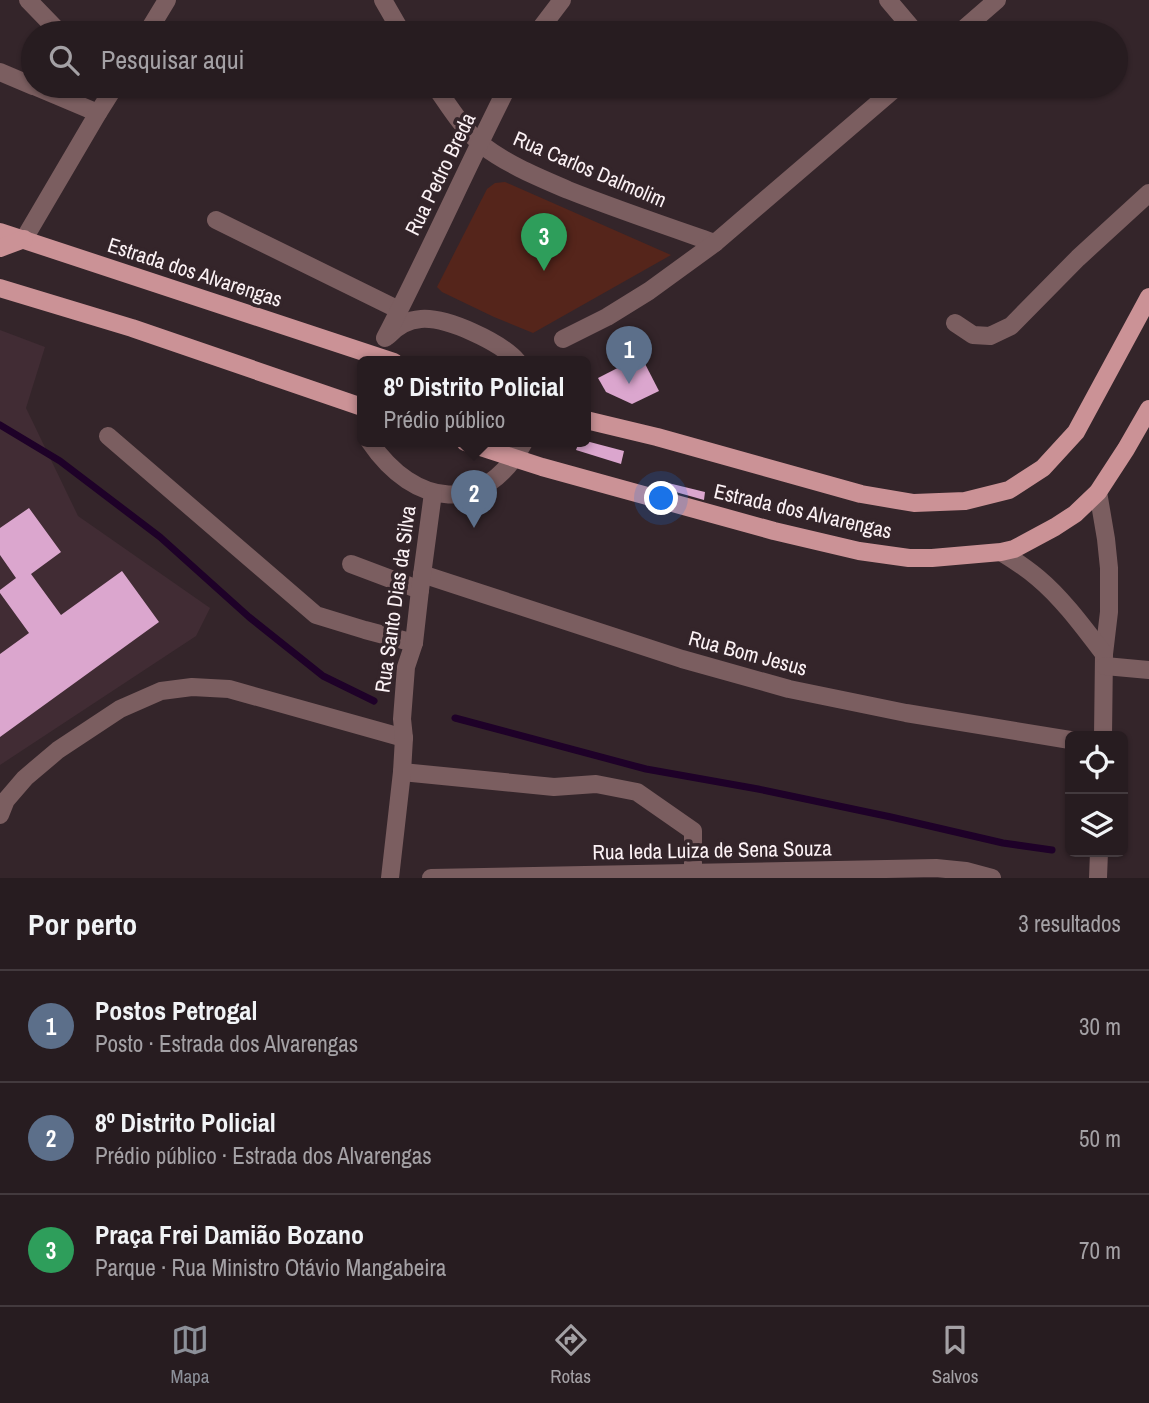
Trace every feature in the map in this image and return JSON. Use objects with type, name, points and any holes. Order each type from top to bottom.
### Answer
[{"type":"main road","name":"Estrada dos Alvarengas","points":[[0,232],[366,356]]},
{"type":"main road","points":[[0,248],[24,239]]},
{"type":"main road","points":[[0,288],[132,328],[357,405]]},
{"type":"main road","name":"Estrada dos Alvarengas","points":[[591,421],[861,494],[914,503],[965,501],[1009,490],[1044,468],[1076,432],[1149,297]]},
{"type":"main road","name":"Estrada dos Alvarengas","points":[[480,447],[774,531],[859,551],[909,558],[932,558],[1001,552],[1026,544],[1055,527],[1098,492],[1147,415]]},
{"type":"street","points":[[28,0],[49,21]]},
{"type":"street","points":[[154,21],[167,0]]},
{"type":"street","points":[[383,0],[395,21]]},
{"type":"street","points":[[546,21],[562,0]]},
{"type":"street","points":[[888,0],[906,21]]},
{"type":"street","points":[[973,21],[997,0]]},
{"type":"street","points":[[0,72],[21,81]]},
{"type":"street","points":[[62,98],[98,113]]},
{"type":"street","points":[[24,239],[107,98]]},
{"type":"street","name":"Rua Carlos Dalmolim","points":[[444,98],[480,143],[500,158],[589,198],[715,243]]},
{"type":"street","name":"Rua Pedro Breda","points":[[385,338],[502,98]]},
{"type":"street","points":[[563,339],[607,317],[649,291],[715,243],[884,98]]},
{"type":"street","points":[[955,323],[973,335],[990,336],[1011,326],[1077,258],[1149,193]]},
{"type":"street","points":[[216,220],[399,310]]},
{"type":"street","points":[[413,283],[418,301],[436,320]]},
{"type":"street","points":[[376,356],[385,338],[395,328],[411,320],[423,319],[436,320],[496,342],[513,356]]},
{"type":"street","points":[[108,436],[316,615],[414,643]]},
{"type":"street","points":[[374,447],[396,471],[416,486],[433,493],[456,495],[479,489],[499,477],[521,447]]},
{"type":"street","points":[[1098,492],[1109,568],[1103,731]]},
{"type":"street","name":"Rua Santo Dias da Silva","points":[[390,878],[402,772],[406,667],[414,643],[433,493]]},
{"type":"street","points":[[1001,552],[1040,579],[1062,602],[1104,660],[1149,670]]},
{"type":"street","name":"Rua Bom Jesus","points":[[351,564],[789,689],[906,713],[1065,739]]},
{"type":"street","points":[[0,815],[6,800],[25,778],[58,750],[120,709],[161,691],[192,687],[229,689],[404,738]]},
{"type":"street","points":[[402,772],[554,787],[596,784],[637,792],[693,831],[693,873]]},
{"type":"street","points":[[1098,878],[1099,857]]},
{"type":"street","name":"Rua Ieda Luiza de Sena Souza","points":[[431,878],[936,867],[989,877]]},
{"type":"shaded area","points":[[505,182],[671,255],[533,333],[494,317],[437,287],[487,189],[495,183]]},
{"type":"shaded area","points":[[0,330],[45,347],[26,408],[78,516],[210,608],[196,636],[0,765]]},
{"type":"building","points":[[641,356],[659,391],[632,404],[606,392],[598,378]]},
{"type":"building","points":[[591,442],[624,451],[621,464],[576,450],[577,447],[591,447]]},
{"type":"building","points":[[660,481],[705,492],[704,500],[658,487]]},
{"type":"building","points":[[29,508],[61,552],[31,574],[61,615],[122,571],[159,622],[0,737],[0,654],[29,633],[0,593],[0,590],[16,578],[0,555],[0,528]]},
{"type":"waterway","points":[[0,425],[60,461],[160,537],[249,617],[323,676],[374,701]]},
{"type":"waterway","points":[[455,718],[646,769],[758,789],[1003,843],[1052,850]]},
{"type":"place","name":"Praça Frei Damião Bozano","points":[[544,271]]},
{"type":"place","name":"Postos Petrogal","points":[[629,384]]},
{"type":"place","name":"8º Distrito Policial","points":[[474,528]]}]
